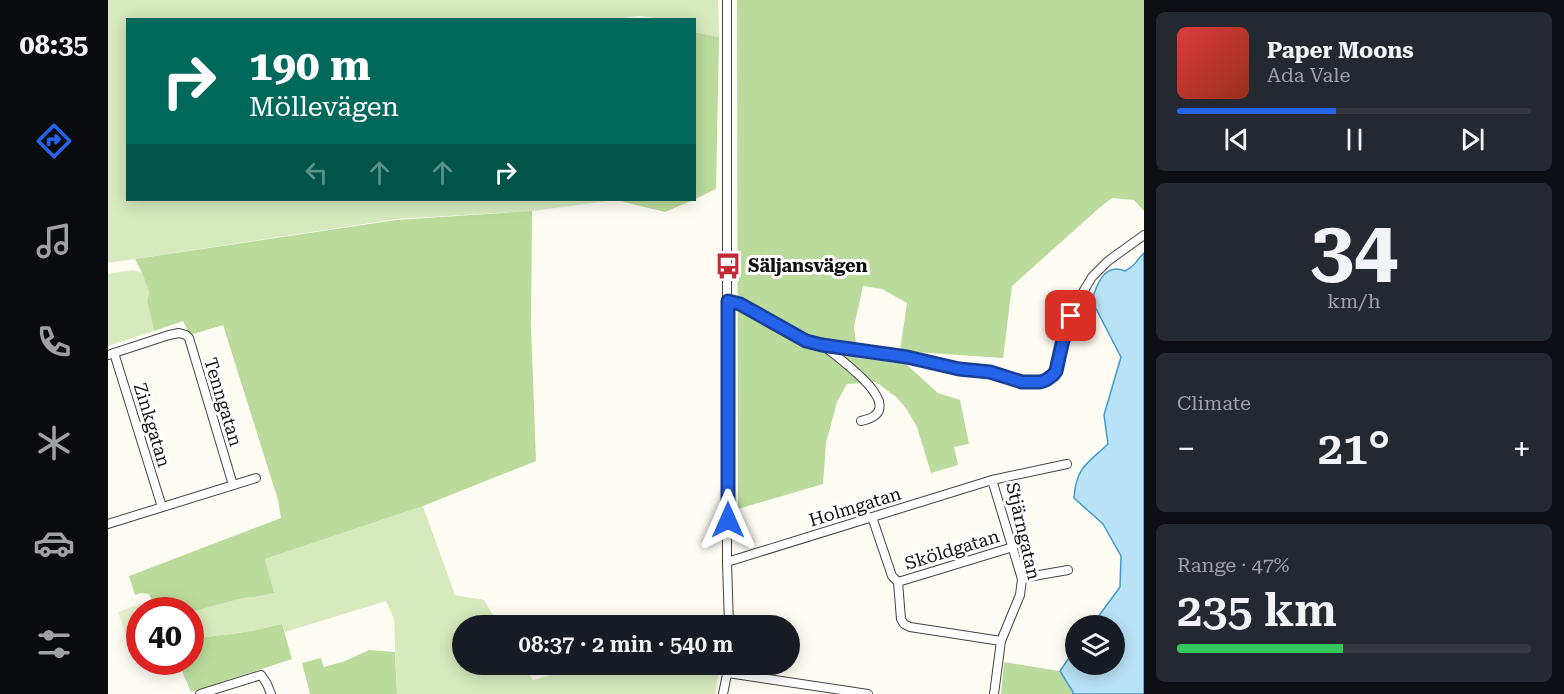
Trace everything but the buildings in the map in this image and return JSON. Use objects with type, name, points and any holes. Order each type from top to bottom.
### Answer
[{"type":"street","points":[[727,0],[729,615]]},
{"type":"street","points":[[728,301],[740,304],[798,338],[822,345],[907,357],[959,369],[990,372],[1022,382],[1040,382],[1056,371],[1071,316],[1086,286],[1108,261],[1144,235]]},
{"type":"street","name":"Tenngatan","points":[[111,354],[179,333],[189,338],[233,485]]},
{"type":"street","points":[[822,345],[860,377],[878,397],[879,413],[873,418],[861,421]]},
{"type":"street","name":"Zinkgatan","points":[[111,354],[162,507]]},
{"type":"street","name":"Stjärngatan","points":[[994,694],[1001,641],[1019,598],[1022,578],[992,480],[1067,464]]},
{"type":"street","points":[[108,524],[256,478]]},
{"type":"street","name":"Holmgatan","points":[[727,561],[992,480]]},
{"type":"street","points":[[872,517],[892,576],[898,582],[901,619],[904,624],[1001,641]]},
{"type":"street","name":"Sköldgatan","points":[[898,582],[1013,547]]},
{"type":"street","points":[[1022,578],[1068,570]]},
{"type":"street","points":[[200,694],[261,675],[271,694]]},
{"type":"street","points":[[723,694],[728,675]]},
{"type":"street","points":[[762,675],[868,694]]},
{"type":"green space","points":[[108,0],[718,0],[719,37],[696,32],[696,18],[641,16],[630,18],[126,18],[126,201],[608,201],[532,211],[397,219],[108,263]]},
{"type":"green space","points":[[737,0],[1144,0],[1144,211],[1134,200],[1112,198],[1012,286],[1003,358],[900,351],[907,303],[882,289],[863,286],[854,327],[858,358],[906,364],[938,393],[960,400],[969,444],[954,447],[958,465],[931,473],[917,427],[906,408],[896,397],[876,382],[847,384],[837,402],[826,443],[823,484],[738,509]]},
{"type":"green space","points":[[696,32],[719,37],[716,189],[696,199]]},
{"type":"green space","points":[[620,201],[691,201],[665,212]]},
{"type":"green space","points":[[532,211],[531,325],[536,461],[423,506],[265,559],[274,593],[204,608],[204,597],[150,597],[149,594],[141,593],[135,595],[129,576],[281,518],[278,500],[223,325],[190,335],[183,321],[154,331],[147,301],[149,292],[135,259],[396,220]]},
{"type":"green space","points":[[134,270],[142,273],[149,292],[147,301],[154,331],[108,346],[108,274]]},
{"type":"green space","points":[[423,506],[455,595],[484,600],[493,615],[452,615],[452,675],[530,675],[533,680],[550,675],[718,675],[715,694],[397,694],[394,619],[386,601],[285,632],[282,624],[204,638],[204,608],[274,593],[265,559]]},
{"type":"green space","points":[[126,609],[126,635],[118,612]]},
{"type":"green space","points":[[282,624],[292,659],[191,692],[184,675],[204,675],[204,638]]},
{"type":"green space","points":[[369,650],[395,652],[397,694],[310,694],[302,663],[321,658],[324,667],[345,661]]},
{"type":"green space","points":[[1004,662],[1060,671],[1074,692],[1073,694],[1001,694]]},
{"type":"water","points":[[1144,253],[1144,694],[1073,694],[1060,671],[1065,664],[1065,675],[1125,675],[1125,615],[1099,615],[1120,587],[1121,556],[1103,524],[1074,498],[1080,473],[1108,444],[1104,415],[1121,357],[1092,301],[1099,282],[1107,272],[1118,269],[1125,271]]},
{"type":"place","name":"Säljansvägen","points":[[728,266]]},
{"type":"route","points":[[728,520],[728,301],[740,304],[806,341],[907,357],[959,369],[990,372],[1022,382],[1040,382],[1056,371],[1071,316]]}]
